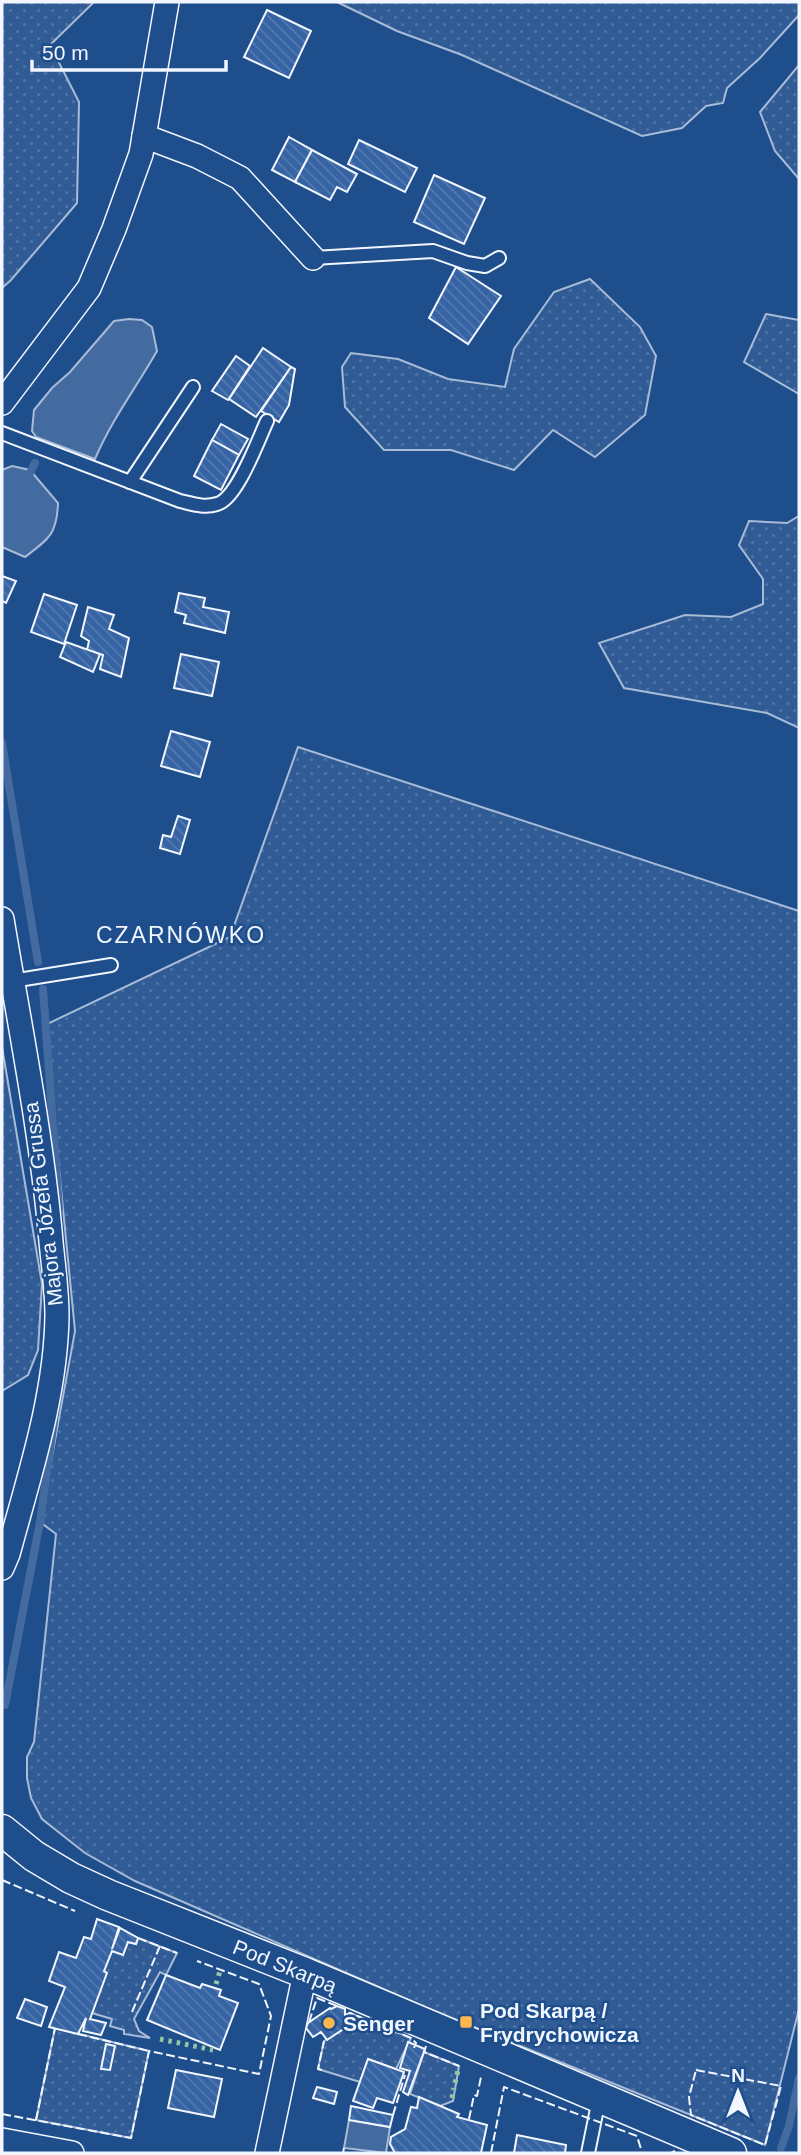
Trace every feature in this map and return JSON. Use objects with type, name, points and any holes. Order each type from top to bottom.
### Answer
[{"type":"street","points":[[2,403],[89,288],[114,229],[141,154],[167,2]]},
{"type":"street","points":[[144,136],[197,156],[240,178],[313,258]]},
{"type":"street","name":"Majora Józefa Grussa","points":[[2,919],[45,1180],[57,1317],[51,1377],[34,1459],[2,1568]]},
{"type":"street","name":"Pod Skarpą","points":[[2,1830],[34,1856],[71,1878],[108,1895],[305,1973],[731,2153]]},
{"type":"street","name":"Pod Skarpą","points":[[2,1843],[34,1856]]},
{"type":"street","points":[[267,2153],[305,1973]]},
{"type":"street","points":[[2,2140],[72,2153]]},
{"type":"lane","points":[[313,258],[433,251],[467,263],[485,266],[499,257]]},
{"type":"lane","points":[[130,482],[193,387]]},
{"type":"lane","points":[[2,433],[180,501],[204,507],[221,504],[233,493],[267,421]]},
{"type":"lane","points":[[12,981],[110,965]]},
{"type":"lane","points":[[588,2153],[599,2098]]},
{"type":"shaded area","points":[[2,2],[94,2],[50,45],[79,102],[77,203],[2,288]]},
{"type":"shaded area","points":[[337,2],[799,2],[799,15],[760,58],[727,88],[723,103],[706,106],[682,128],[642,136],[462,55],[397,31]]},
{"type":"shaded area","points":[[799,65],[799,179],[775,151],[760,112]]},
{"type":"shaded area","points":[[590,279],[640,327],[656,356],[645,415],[595,457],[553,430],[514,470],[451,450],[384,450],[345,407],[342,367],[351,353],[398,359],[448,379],[505,387],[514,349],[554,292]]},
{"type":"shaded area","points":[[766,314],[799,320],[799,394],[744,362]]},
{"type":"shaded area","points":[[142,320],[152,327],[157,351],[95,459],[36,437],[32,431],[34,410],[114,321]]},
{"type":"shaded area","points":[[12,466],[30,470],[58,503],[56,522],[50,535],[25,557],[2,547],[2,470]]},
{"type":"shaded area","points":[[799,516],[799,728],[767,713],[624,688],[599,643],[685,615],[731,617],[763,604],[763,579],[739,545],[749,521],[787,523]]},
{"type":"shaded area","points":[[298,747],[799,911],[799,2009],[765,2145],[427,2008],[135,1881],[85,1853],[42,1819],[31,1798],[27,1757],[34,1742],[56,1534],[40,1522],[75,1331],[45,1025],[230,937]]},
{"type":"shaded area","points":[[2,1047],[42,1284],[38,1350],[28,1375],[2,1391]]},
{"type":"shaded area","points":[[138,1938],[177,1953],[166,1975],[160,1972],[134,2019],[139,2031],[150,2038],[124,2034],[124,2030],[110,2026],[112,2019],[92,2013],[112,1951],[123,1954],[128,1942],[136,1944]]},
{"type":"shaded area","points":[[350,2013],[411,2038],[396,2069],[368,2059],[360,2082],[318,2069],[324,2041],[351,2024]]},
{"type":"shaded area","points":[[55,2028],[149,2051],[131,2138],[36,2120]]},
{"type":"shaded area","points":[[424,2052],[459,2066],[453,2101],[440,2106],[410,2094]]},
{"type":"shaded area","points":[[349,2120],[390,2127],[386,2153],[344,2148]]},
{"type":"building","points":[[267,10],[311,31],[289,78],[244,57]]},
{"type":"building","points":[[289,137],[312,150],[295,182],[272,170]]},
{"type":"building","points":[[359,140],[417,168],[405,192],[348,164]]},
{"type":"building","points":[[312,150],[357,174],[347,192],[337,187],[330,200],[295,182]]},
{"type":"building","points":[[434,175],[485,198],[464,244],[414,222]]},
{"type":"building","points":[[456,267],[501,296],[468,344],[429,318]]},
{"type":"building","points":[[263,348],[291,367],[256,417],[229,399]]},
{"type":"building","points":[[236,356],[250,366],[228,400],[212,391]]},
{"type":"building","points":[[291,367],[295,369],[289,405],[279,422],[261,411]]},
{"type":"building","points":[[221,424],[248,439],[239,455],[212,440]]},
{"type":"building","points":[[212,440],[239,455],[221,490],[194,476]]},
{"type":"building","points":[[2,576],[16,581],[6,603],[2,601]]},
{"type":"building","points":[[179,593],[205,598],[203,607],[229,612],[225,633],[184,623],[186,615],[175,612]]},
{"type":"building","points":[[44,594],[77,605],[64,644],[31,632]]},
{"type":"building","points":[[88,607],[114,615],[109,629],[129,638],[121,677],[100,669],[103,655],[87,650],[89,641],[81,636]]},
{"type":"building","points":[[66,642],[100,654],[93,672],[60,657]]},
{"type":"building","points":[[181,654],[219,662],[212,696],[174,688]]},
{"type":"building","points":[[171,731],[210,742],[200,777],[161,766]]},
{"type":"building","points":[[178,816],[190,820],[180,854],[160,848],[163,835],[171,837]]},
{"type":"building","points":[[97,1919],[119,1927],[112,1949],[120,1928],[138,1938],[136,1944],[128,1942],[123,1955],[112,1951],[104,1971],[107,1973],[90,2019],[106,2023],[101,2035],[83,2031],[86,2018],[78,2034],[49,2027],[65,1987],[49,1981],[59,1952],[76,1958],[84,1937],[91,1939]]},
{"type":"building","points":[[166,1975],[200,1988],[202,1984],[221,1990],[219,1996],[238,2003],[220,2050],[147,2020]]},
{"type":"building","points":[[25,1999],[47,2007],[41,2026],[17,2018]]},
{"type":"building","name":"Senger","points":[[337,2006],[345,2009],[345,2015],[351,2024],[327,2040],[321,2032],[313,2037],[306,2028],[308,2023]]},
{"type":"building","points":[[408,2042],[425,2049],[408,2095],[403,2092],[410,2071],[400,2068]]},
{"type":"building","points":[[106,2044],[115,2046],[110,2070],[101,2069]]},
{"type":"building","points":[[368,2059],[404,2072],[393,2103],[377,2098],[373,2108],[353,2101]]},
{"type":"building","points":[[176,2070],[222,2079],[214,2117],[168,2108]]},
{"type":"building","points":[[317,2087],[337,2092],[334,2104],[313,2098]]},
{"type":"building","points":[[419,2097],[459,2114],[457,2117],[487,2125],[481,2153],[395,2153],[390,2144],[391,2137],[405,2129],[411,2107],[417,2108]]},
{"type":"building","points":[[351,2106],[393,2115],[390,2127],[349,2120]]},
{"type":"building","points":[[517,2135],[566,2145],[565,2153],[514,2153]]},
{"type":"waterway","points":[[27,479],[35,463]]},
{"type":"waterway","points":[[2,743],[38,962]]},
{"type":"waterway","points":[[43,989],[59,1209]]},
{"type":"waterway","points":[[5,1705],[40,1522],[54,1420]]},
{"type":"waterway","points":[[781,2148],[789,2126],[799,2078]]},
{"type":"hedge","points":[[216,1984],[220,1971]]},
{"type":"hedge","points":[[160,2039],[213,2050]]},
{"type":"hedge","points":[[455,2083],[458,2070]]},
{"type":"hedge","points":[[452,2098],[454,2088]]},
{"type":"fence","points":[[2,1880],[75,1911]]},
{"type":"fence","points":[[138,1938],[177,1953]]},
{"type":"fence","points":[[132,2012],[160,1946]]},
{"type":"fence","points":[[2,2114],[131,2138],[149,2051],[259,2074],[271,2016],[259,1984],[197,1961]]},
{"type":"fence","points":[[309,2022],[317,1998],[337,2006]]},
{"type":"fence","points":[[345,2015],[350,2013],[411,2038],[416,2043],[414,2048]]},
{"type":"fence","points":[[36,2120],[55,2028]]},
{"type":"fence","points":[[78,2034],[149,2051]]},
{"type":"fence","points":[[322,2070],[318,2069],[324,2041]]},
{"type":"fence","points":[[426,2046],[424,2052],[459,2066]]},
{"type":"fence","points":[[696,2070],[781,2086],[765,2145],[691,2115],[689,2097],[696,2070]]},
{"type":"fence","points":[[393,2115],[405,2075]]},
{"type":"fence","points":[[469,2119],[481,2077]]},
{"type":"fence","points":[[491,2153],[504,2087],[637,2136],[641,2149]]},
{"type":"fence","points":[[343,2153],[344,2148]]},
{"type":"fence","points":[[671,2153],[675,2151]]},
{"type":"place","name":"Pod Skarpą / Frydrychowicza","points":[[466,2022]]},
{"type":"place","name":"Senger","points":[[329,2023]]},
{"type":"district","name":"CZARNÓWKO","points":[[181,935]]}]
